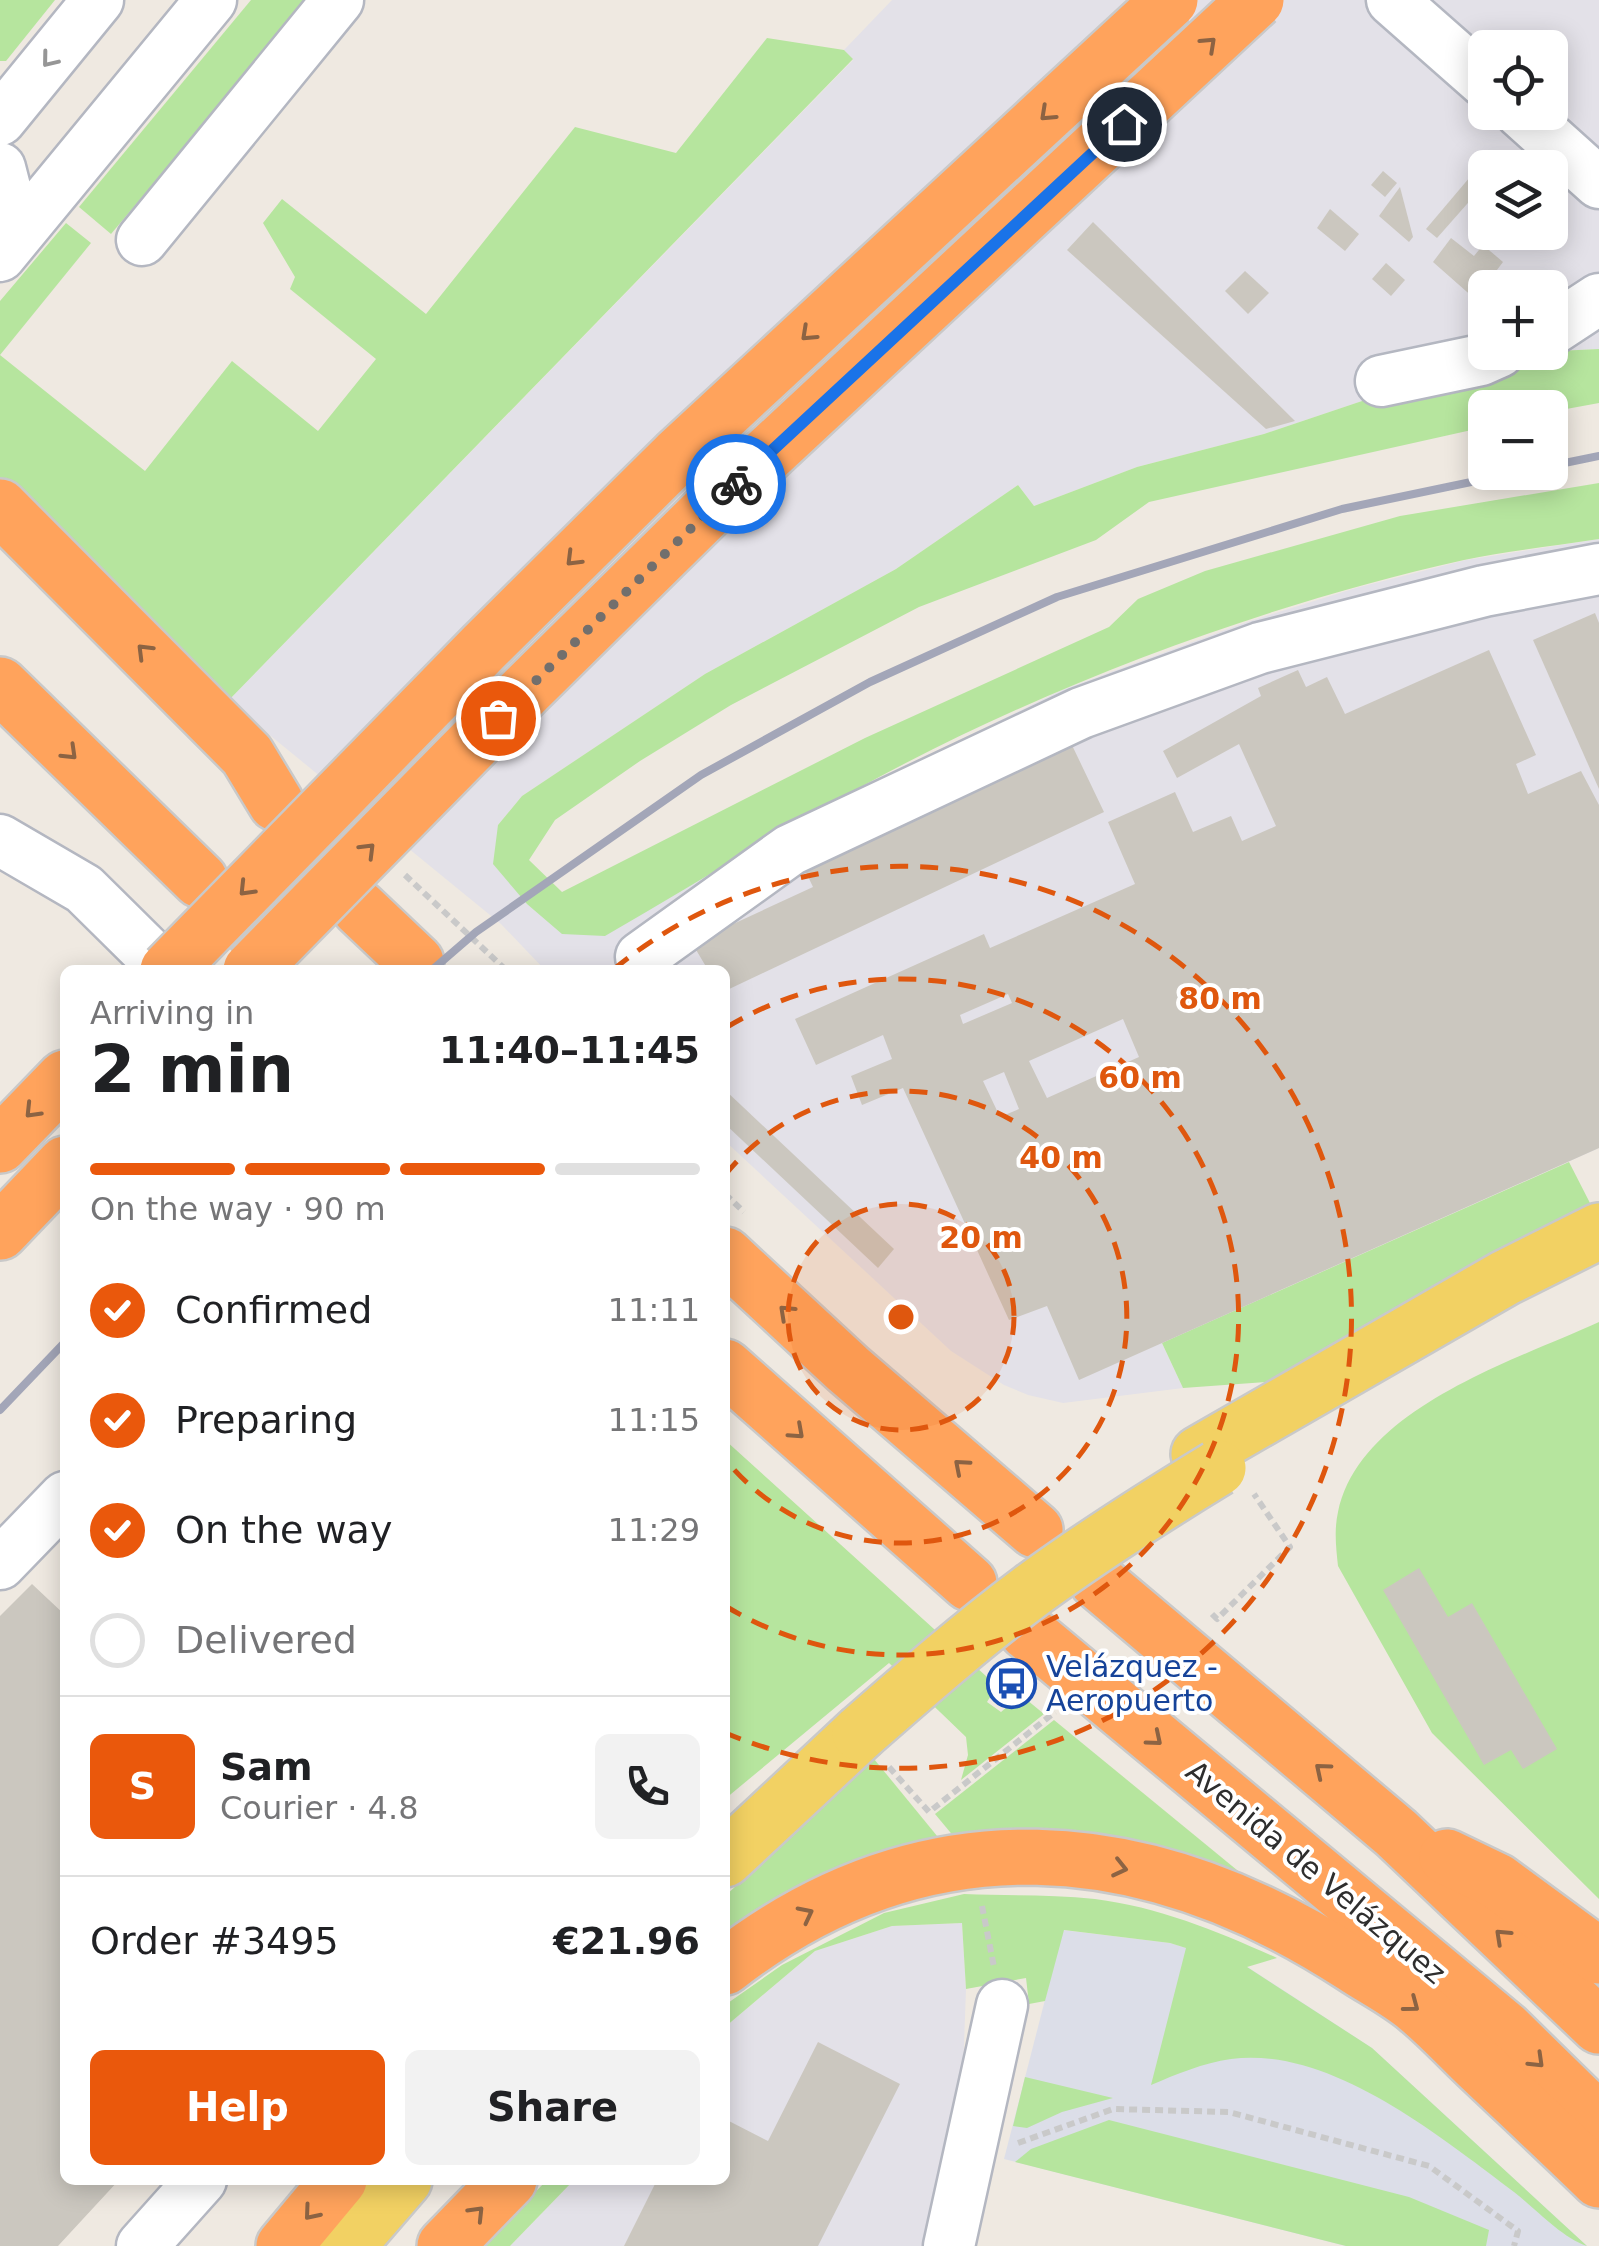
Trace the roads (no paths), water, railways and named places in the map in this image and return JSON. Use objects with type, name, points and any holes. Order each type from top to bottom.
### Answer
[{"type":"highway","points":[[172,965],[677,456],[1170,0]]},
{"type":"highway","points":[[256,965],[727,492],[1256,0]]},
{"type":"highway","points":[[0,507],[247,755],[270,810],[0,562]]},
{"type":"highway","points":[[0,685],[200,880]]},
{"type":"highway","points":[[360,908],[416,962]]},
{"type":"highway","points":[[0,1145],[60,1083]]},
{"type":"highway","points":[[0,1232],[60,1169]]},
{"type":"highway","points":[[730,1260],[848,1369],[1035,1530]]},
{"type":"highway","points":[[730,1371],[968,1583]]},
{"type":"highway","points":[[1097,1581],[1396,1832],[1599,2026]]},
{"type":"highway","name":"Avenida de Velázquez","points":[[1026,1632],[1504,2029],[1599,2122]]},
{"type":"highway","points":[[1396,1832],[1496,1881],[1599,1956]]},
{"type":"highway","points":[[730,1963],[769,1932],[846,1894],[912,1870],[948,1863],[1031,1856],[1092,1862],[1170,1879],[1268,1915],[1416,2006],[1599,2180]]},
{"type":"highway","points":[[284,2246],[334,2185]]},
{"type":"highway","points":[[445,2246],[504,2185]]},
{"type":"main road","points":[[1223,1471],[1454,1306],[1599,1230]]},
{"type":"main road","points":[[730,1854],[863,1738],[929,1644],[1017,1576],[1223,1471],[1349,1389],[1530,1292],[1599,1262]]},
{"type":"main road","points":[[730,1826],[863,1738]]},
{"type":"main road","points":[[347,2246],[400,2185]]},
{"type":"main road","points":[[372,2246],[425,2185]]},
{"type":"street","points":[[0,120],[98,0]]},
{"type":"street","points":[[9,245],[210,0]]},
{"type":"street","points":[[142,240],[338,0]]},
{"type":"street","points":[[1392,0],[1468,67]]},
{"type":"street","points":[[1540,130],[1599,182]]},
{"type":"street","points":[[0,168],[9,245]]},
{"type":"street","points":[[1568,320],[1599,299]]},
{"type":"street","points":[[1380,381],[1468,363]]},
{"type":"street","points":[[644,965],[641,958],[790,850],[1081,713],[1260,648],[1484,592],[1599,569]]},
{"type":"street","points":[[0,840],[84,889],[162,965]]},
{"type":"street","points":[[0,1564],[60,1502]]},
{"type":"street","points":[[949,2246],[1002,2005]]},
{"type":"street","points":[[142,2246],[197,2185]]},
{"type":"railway","points":[[1568,462],[1599,456]]},
{"type":"railway","points":[[438,965],[476,932],[701,775],[870,682],[1057,597],[1342,509],[1468,483]]},
{"type":"railway","points":[[0,1410],[60,1347]]},
{"type":"place","name":"Velázquez - Aeropuerto","points":[[1011,1683]]}]
